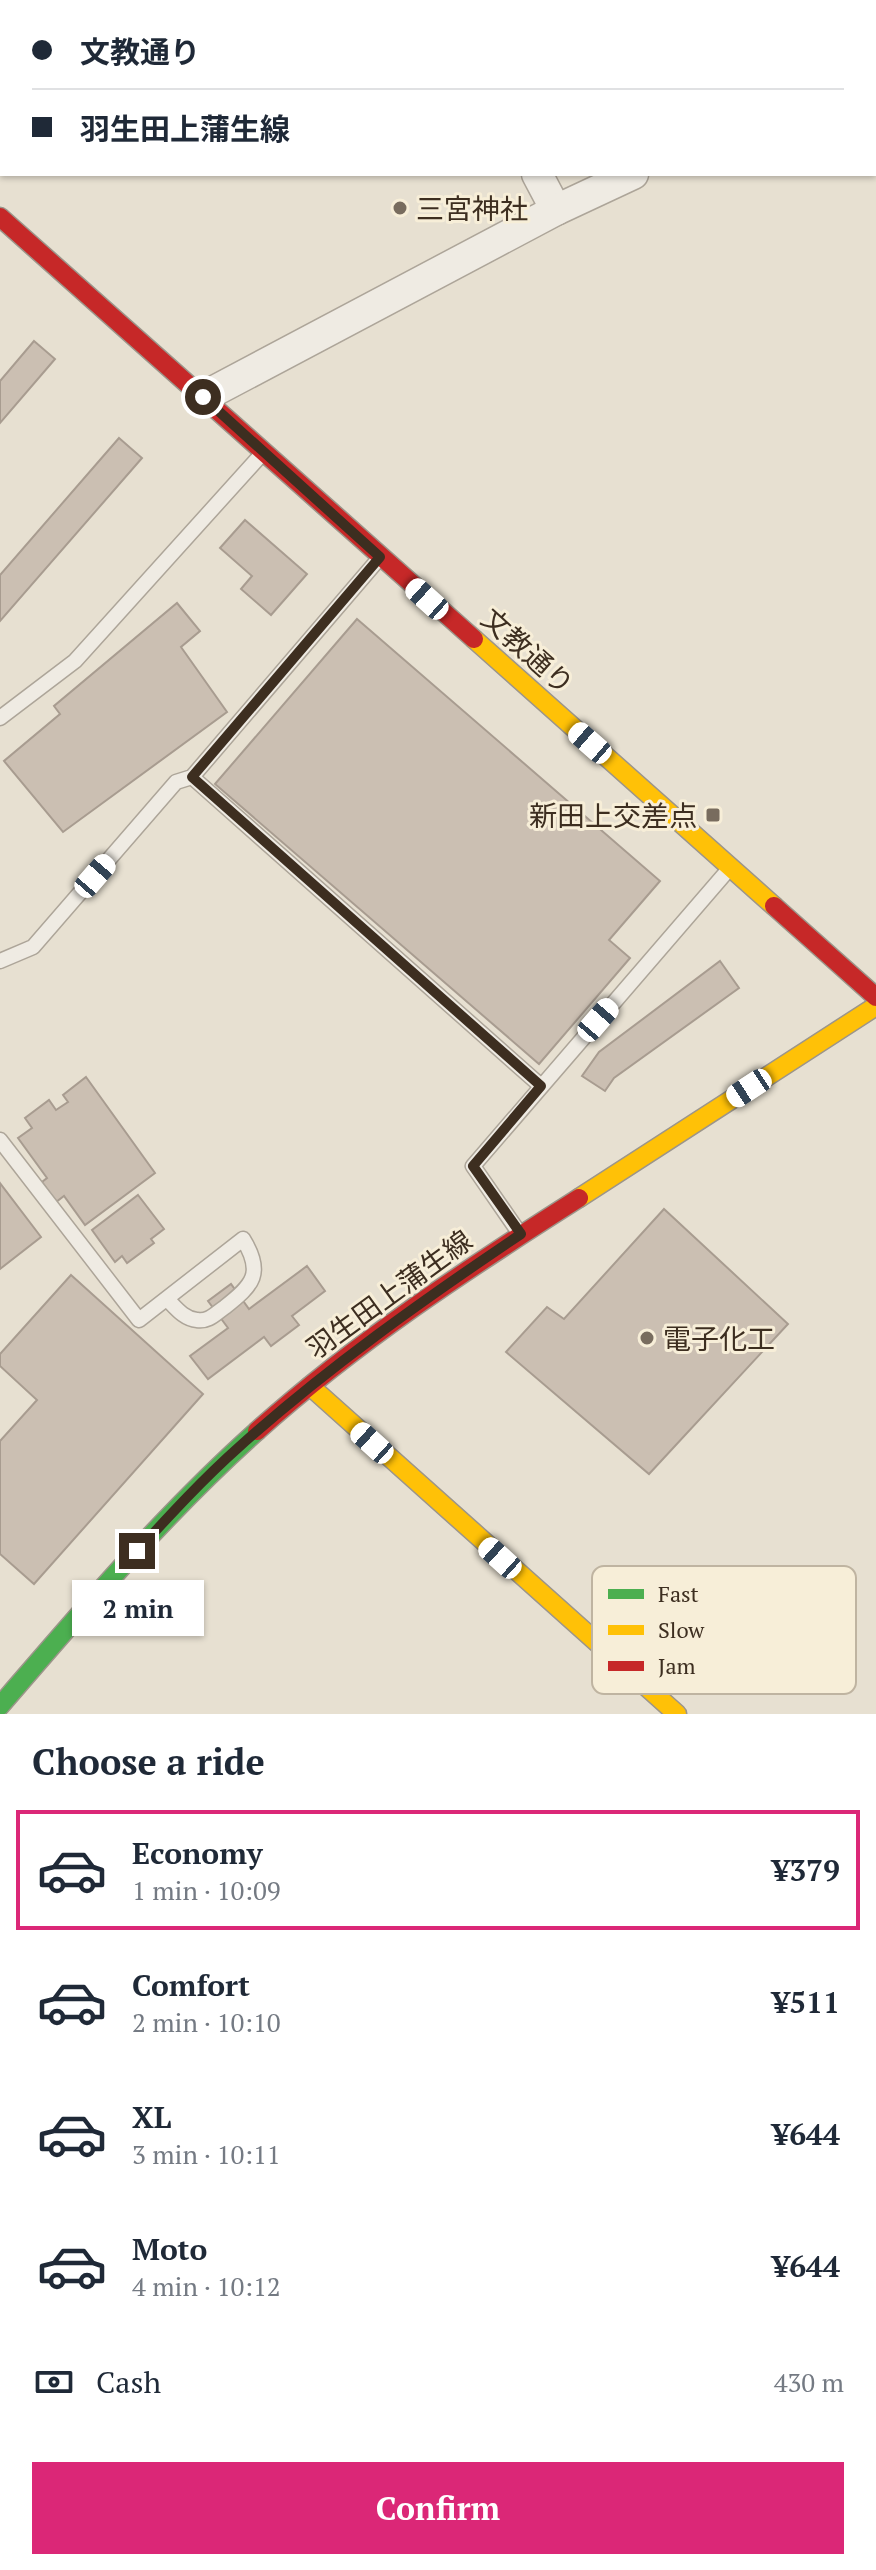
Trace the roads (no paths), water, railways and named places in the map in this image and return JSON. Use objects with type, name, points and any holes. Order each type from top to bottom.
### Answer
[{"type":"main road","name":"文教通り","points":[[0,217],[876,997]]},
{"type":"main road","name":"羽生田上蒲生線","points":[[0,1706],[12,1683],[180,1504],[238,1448],[310,1386],[436,1292],[521,1234],[876,1006]]},
{"type":"main road","points":[[310,1386],[592,1638]]},
{"type":"main road","points":[[655,1694],[677,1714]]},
{"type":"street","points":[[538,176],[556,210]]},
{"type":"street","points":[[203,397],[556,210],[629,176]]},
{"type":"lane","points":[[0,718],[75,661],[264,452]]},
{"type":"lane","points":[[0,961],[33,947],[176,782],[192,777],[380,557]]},
{"type":"lane","points":[[192,777],[541,1086]]},
{"type":"lane","points":[[521,1234],[473,1166],[730,868]]},
{"type":"lane","points":[[0,1140],[139,1320],[243,1239],[254,1258],[253,1278],[248,1289],[208,1320],[195,1321],[183,1315],[167,1299]]},
{"type":"place","name":"三宮神社","points":[[400,208]]},
{"type":"place","name":"新田上交差点","points":[[713,815]]},
{"type":"place","name":"電子化工","points":[[647,1338]]}]
